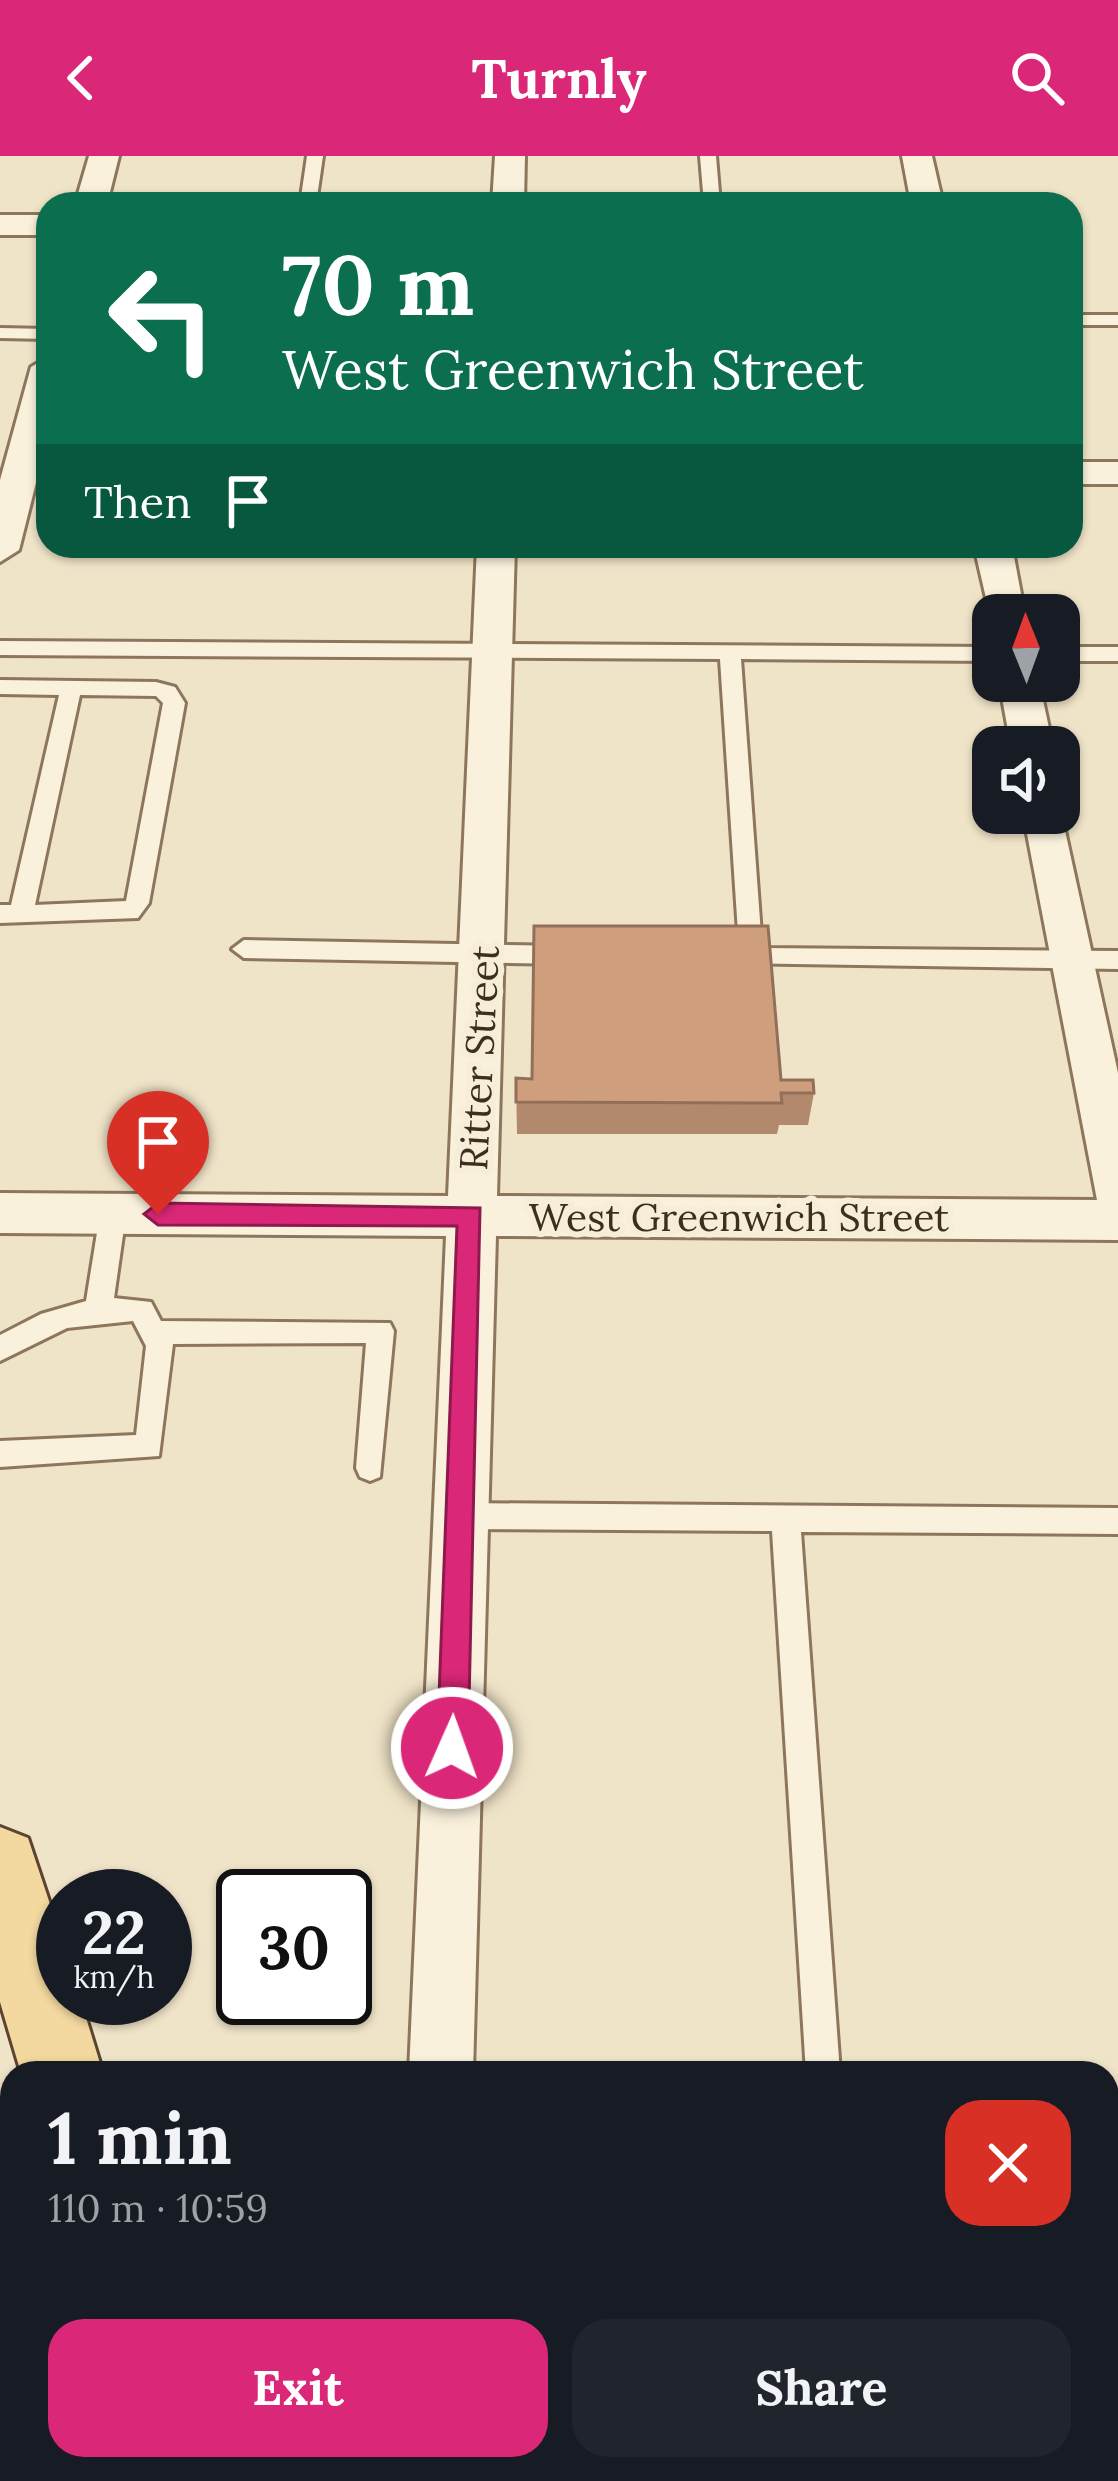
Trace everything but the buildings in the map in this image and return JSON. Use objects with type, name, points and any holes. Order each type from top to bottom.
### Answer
[{"type":"main road","points":[[0,1866],[58,2061]]},
{"type":"street","points":[[94,192],[104,156]]},
{"type":"street","points":[[508,192],[510,156]]},
{"type":"street","points":[[917,156],[924,192]]},
{"type":"street","points":[[0,225],[36,225]]},
{"type":"street","points":[[0,550],[36,415]]},
{"type":"street","points":[[1083,473],[1118,473]]},
{"type":"street","name":"Ritter Street","points":[[441,2061],[496,558]]},
{"type":"street","points":[[994,558],[1002,594]]},
{"type":"street","points":[[1052,834],[1095,960],[1118,1193]]},
{"type":"street","name":"West Greenwich Street","points":[[0,1214],[1118,1220]]},
{"type":"lane","points":[[310,192],[315,156]]},
{"type":"lane","points":[[708,156],[711,192]]},
{"type":"lane","points":[[1083,320],[1118,320]]},
{"type":"lane","points":[[0,334],[36,334]]},
{"type":"lane","points":[[0,647],[972,654]]},
{"type":"lane","points":[[730,652],[751,957]]},
{"type":"lane","points":[[1080,654],[1118,654]]},
{"type":"lane","points":[[0,687],[156,689],[167,692],[174,703],[137,903],[123,914],[11,914],[71,688]]},
{"type":"lane","points":[[244,949],[595,956]]},
{"type":"lane","points":[[706,956],[1095,960]]},
{"type":"lane","points":[[99,1306],[113,1214]]},
{"type":"lane","points":[[0,1348],[34,1326],[99,1306],[141,1310],[160,1346],[149,1447],[0,1454]]},
{"type":"lane","points":[[153,1333],[380,1331],[370,1468]]},
{"type":"lane","points":[[460,1516],[1118,1521]]},
{"type":"lane","points":[[786,1518],[822,2061]]},
{"type":"route","points":[[158,1214],[470,1216],[452,1748]]}]
